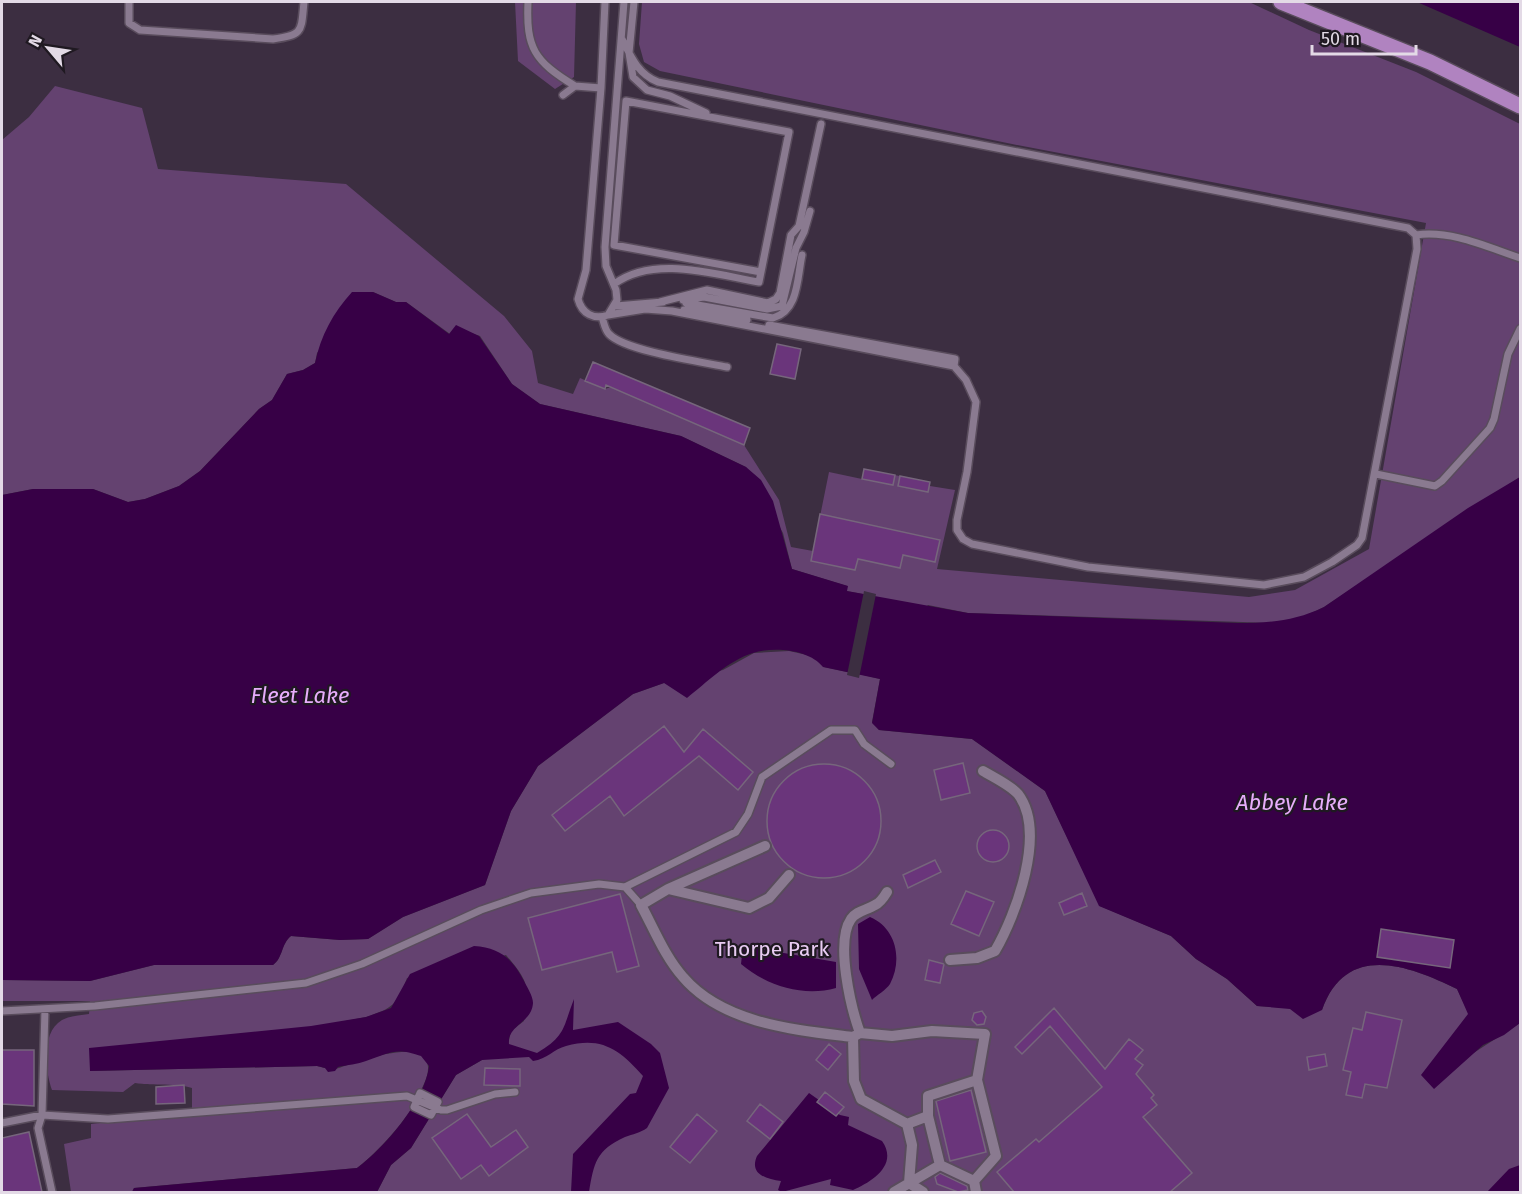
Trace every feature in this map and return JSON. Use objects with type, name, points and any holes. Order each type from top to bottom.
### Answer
[{"type":"main road","points":[[1281,2],[1430,62],[1521,106]]},
{"type":"street","points":[[950,960],[977,958],[995,951],[1015,908],[1025,876],[1029,838],[1028,818],[1017,793],[984,771]]},
{"type":"street","points":[[765,846],[668,889],[641,906],[675,968],[685,980],[713,1002],[748,1018],[857,1035],[892,1036],[932,1031],[985,1034],[977,1080],[996,1156],[975,1187],[940,1165],[928,1116],[928,1096],[977,1080]]},
{"type":"street","points":[[668,889],[749,908],[769,898],[789,875]]},
{"type":"street","points":[[887,892],[877,904],[858,912],[850,920],[844,966],[857,1035],[854,1081],[861,1099],[907,1124],[912,1145],[909,1183]]},
{"type":"street","points":[[907,1124],[928,1116]]},
{"type":"street","points":[[894,1192],[940,1165]]},
{"type":"street","points":[[909,1183],[923,1192]]},
{"type":"lane","points":[[129,2],[129,23],[140,30],[273,39],[294,36],[300,32],[304,2]]},
{"type":"lane","points":[[528,2],[527,31],[530,46],[558,76],[575,86],[601,88]]},
{"type":"lane","points":[[605,2],[601,88],[586,270],[578,299],[580,306],[589,315],[605,316],[645,309],[672,311],[955,363],[976,402],[967,472],[957,520],[957,530],[963,539],[972,544],[1088,567],[1264,585],[1304,577],[1357,545],[1366,524],[1376,474],[1416,257],[1416,235]]},
{"type":"lane","points":[[616,306],[617,295],[606,266],[605,247],[614,98],[622,39],[624,2]]},
{"type":"lane","points":[[634,2],[629,53],[633,77],[638,85],[670,96],[716,118]]},
{"type":"lane","points":[[622,39],[629,53],[648,78],[672,85],[1353,216],[1408,228],[1416,235],[1438,234],[1455,237],[1521,258]]},
{"type":"lane","points":[[563,95],[575,86]]},
{"type":"lane","points":[[614,284],[624,277],[671,267],[759,282],[789,132],[626,101],[614,244],[760,272]]},
{"type":"lane","points":[[660,302],[707,290],[768,303],[776,299],[791,235],[799,226],[821,124]]},
{"type":"lane","points":[[605,316],[616,306],[704,297],[767,309],[782,306],[796,248],[804,232],[810,211]]},
{"type":"lane","points":[[675,301],[773,318],[780,316],[793,302],[802,255]]},
{"type":"lane","points":[[605,316],[608,333],[625,344],[728,367]]},
{"type":"lane","points":[[1376,474],[1435,486],[1442,481],[1490,428],[1508,354],[1521,329]]},
{"type":"lane","points":[[2,1011],[95,1006],[306,983],[362,964],[481,910],[531,893],[599,884],[625,887],[736,832],[747,814],[762,777],[831,730],[855,730],[864,744],[891,764]]},
{"type":"lane","points":[[625,887],[641,906]]},
{"type":"lane","points":[[45,1009],[42,1115],[38,1128],[52,1192]]},
{"type":"lane","points":[[435,1107],[447,1110],[495,1094],[515,1092]]},
{"type":"lane","points":[[420,1093],[438,1102],[431,1115],[414,1107],[417,1099],[420,1093]]},
{"type":"lane","points":[[2,1123],[42,1115],[108,1119],[407,1096],[417,1099]]},
{"type":"green space","points":[[515,2],[576,2],[574,77],[555,89],[518,61]]},
{"type":"green space","name":"Thorpe Park","points":[[642,2],[1249,2],[1309,30],[1416,72],[1520,124],[1520,477],[1324,607],[1301,618],[1274,623],[968,613],[928,605],[859,674],[880,679],[872,722],[879,730],[972,739],[1045,791],[1100,906],[1171,936],[1196,959],[1227,979],[1257,1006],[1322,1010],[1333,989],[1346,975],[1362,967],[1380,965],[1399,967],[1419,973],[1457,989],[1469,1014],[1472,1054],[1520,1023],[1520,1192],[377,1192],[391,1165],[411,1148],[456,1075],[508,1045],[511,1031],[524,1021],[527,1000],[526,985],[506,955],[407,978],[393,1004],[366,1017],[90,1071],[317,1066],[333,1069],[372,1057],[403,1052],[416,1053],[425,1058],[428,1069],[426,1079],[408,1114],[374,1154],[357,1168],[134,1188],[132,1192],[71,1192],[64,1144],[91,1138],[91,1124],[192,1113],[192,1088],[135,1083],[123,1092],[52,1090],[46,1052],[51,1033],[62,1020],[89,1014],[90,1001],[2,1001],[2,980],[90,981],[154,965],[273,965],[279,959],[285,943],[291,936],[340,940],[368,939],[403,917],[485,885],[511,811],[538,766],[633,694],[664,683],[723,670],[754,653],[789,651],[816,657],[824,667],[847,672],[863,594],[846,591],[847,586],[792,569],[783,533],[746,467],[681,436],[540,404],[512,384],[480,336],[462,330],[450,334],[406,302],[396,302],[373,292],[317,353],[315,363],[303,370],[287,374],[272,400],[259,409],[200,471],[179,486],[145,499],[128,502],[93,489],[33,489],[2,495],[2,140],[29,117],[55,86],[142,108],[158,169],[346,184],[504,316],[532,351],[538,383],[573,394],[580,378],[605,389],[611,387],[744,445],[779,500],[791,547],[813,551],[829,472],[862,479],[864,469],[930,482],[930,486],[955,490],[937,569],[1249,597],[1295,590],[1369,549],[1426,223],[1012,144],[660,71],[644,62],[639,44]]},
{"type":"water","points":[[1417,2],[1520,2],[1520,47]]},
{"type":"water","name":"Fleet Lake","points":[[352,292],[373,292],[396,302],[406,302],[449,334],[456,325],[479,336],[512,384],[540,404],[681,436],[746,467],[761,480],[773,501],[792,569],[848,586],[847,591],[968,613],[1238,623],[1271,622],[1292,618],[1324,607],[1468,508],[1520,477],[1520,1023],[1504,1035],[1483,1045],[1434,1089],[1421,1075],[1468,1014],[1457,989],[1438,980],[1399,967],[1380,965],[1362,967],[1346,975],[1333,989],[1322,1010],[1303,1019],[1290,1009],[1257,1006],[1227,979],[1196,959],[1171,936],[1099,906],[1045,791],[972,739],[879,730],[872,723],[880,679],[823,667],[817,661],[801,653],[781,650],[762,651],[744,656],[718,672],[687,698],[664,683],[633,694],[538,766],[511,811],[485,885],[403,917],[368,939],[340,940],[291,936],[285,943],[279,959],[273,965],[154,965],[90,981],[2,980],[2,495],[33,489],[93,489],[128,502],[145,499],[179,486],[200,471],[259,409],[272,400],[287,374],[303,370],[315,363],[329,325]]},
{"type":"water","points":[[870,917],[879,922],[891,936],[896,955],[896,965],[890,984],[872,1000],[859,969],[858,924]]},
{"type":"water","points":[[474,946],[491,949],[510,960],[532,997],[532,1010],[512,1032],[509,1044],[537,1053],[546,1047],[559,1036],[574,999],[573,1030],[618,1022],[651,1044],[660,1053],[669,1088],[647,1128],[615,1142],[602,1152],[595,1165],[589,1192],[571,1192],[573,1154],[630,1094],[636,1093],[643,1076],[618,1052],[600,1044],[590,1043],[566,1046],[533,1061],[529,1057],[482,1060],[456,1075],[411,1148],[391,1165],[377,1192],[132,1192],[134,1188],[357,1168],[379,1149],[402,1123],[420,1094],[429,1066],[421,1056],[398,1052],[338,1067],[335,1071],[328,1072],[325,1068],[317,1066],[90,1071],[89,1048],[311,1026],[366,1017],[391,1008],[410,974]]},
{"type":"water","points":[[743,946],[836,962],[836,988],[811,991],[774,984],[741,964]]},
{"type":"water","points":[[809,1093],[840,1115],[849,1117],[848,1125],[882,1141],[887,1158],[885,1165],[875,1177],[853,1190],[830,1185],[831,1179],[782,1192],[778,1190],[781,1181],[760,1175],[755,1167],[757,1156]]},
{"type":"water","points":[[1520,1165],[1520,1192],[1487,1192],[1509,1169]]},
{"type":"pier","points":[[864,591],[876,594],[859,678],[847,675]]},
{"type":"building","points":[[777,344],[801,349],[795,379],[770,374]]},
{"type":"building","points":[[593,362],[750,428],[744,445],[606,385],[605,389],[585,381]]},
{"type":"building","points":[[864,469],[895,475],[893,485],[862,479]]},
{"type":"building","points":[[900,476],[930,482],[928,492],[898,486]]},
{"type":"building","points":[[820,514],[940,540],[935,562],[903,555],[900,568],[858,559],[855,570],[811,561]]},
{"type":"building","points":[[664,726],[684,752],[703,729],[753,772],[738,790],[699,756],[624,816],[610,796],[565,831],[552,815]]},
{"type":"building","points":[[963,763],[970,793],[941,800],[934,770]]},
{"type":"building","points":[[824,764],[846,768],[864,781],[877,799],[881,821],[877,843],[864,861],[846,874],[824,878],[802,874],[784,861],[771,843],[767,821],[771,799],[784,781],[802,768]]},
{"type":"building","points":[[993,830],[1004,835],[1009,846],[1004,857],[993,862],[982,857],[977,846],[982,835]]},
{"type":"building","points":[[935,860],[941,872],[908,888],[903,875]]},
{"type":"building","points":[[966,891],[994,902],[979,936],[951,924]]},
{"type":"building","points":[[1082,893],[1087,906],[1064,915],[1059,903]]},
{"type":"building","points":[[620,894],[639,966],[617,972],[612,952],[542,970],[528,918]]},
{"type":"building","points":[[1381,929],[1454,940],[1450,968],[1377,957]]},
{"type":"building","points":[[929,960],[944,964],[940,983],[925,980]]},
{"type":"building","points":[[1054,1008],[1105,1069],[1129,1039],[1143,1050],[1135,1059],[1143,1065],[1136,1074],[1154,1095],[1151,1098],[1157,1105],[1143,1117],[1192,1173],[1170,1192],[1014,1192],[997,1172],[1036,1139],[1039,1142],[1102,1087],[1050,1026],[1022,1054],[1015,1047]]},
{"type":"building","points":[[982,1011],[986,1017],[984,1024],[977,1025],[972,1020],[974,1013]]},
{"type":"building","points":[[1366,1012],[1402,1020],[1387,1088],[1365,1084],[1362,1098],[1346,1095],[1351,1072],[1343,1070],[1353,1028],[1362,1030]]},
{"type":"building","points":[[829,1044],[841,1054],[828,1070],[816,1060]]},
{"type":"building","points":[[2,1050],[34,1050],[34,1106],[2,1104]]},
{"type":"building","points":[[1325,1054],[1327,1066],[1309,1070],[1307,1057]]},
{"type":"building","points":[[485,1068],[520,1069],[520,1086],[484,1085]]},
{"type":"building","points":[[184,1085],[185,1103],[156,1104],[156,1087]]},
{"type":"building","points":[[971,1090],[986,1152],[950,1161],[936,1101]]},
{"type":"building","points":[[825,1092],[844,1107],[836,1116],[817,1102]]},
{"type":"building","points":[[760,1104],[783,1122],[770,1139],[747,1121]]},
{"type":"building","points":[[467,1114],[491,1147],[516,1130],[528,1147],[489,1176],[481,1165],[461,1179],[432,1138]]},
{"type":"building","points":[[697,1114],[717,1131],[690,1163],[670,1147]]},
{"type":"building","points":[[29,1132],[42,1192],[2,1192],[2,1138]]},
{"type":"building","points":[[940,1173],[967,1186],[968,1190],[958,1192],[937,1184],[935,1177]]},
{"type":"water label","name":"Abbey Lake","points":[[1292,802]]}]
